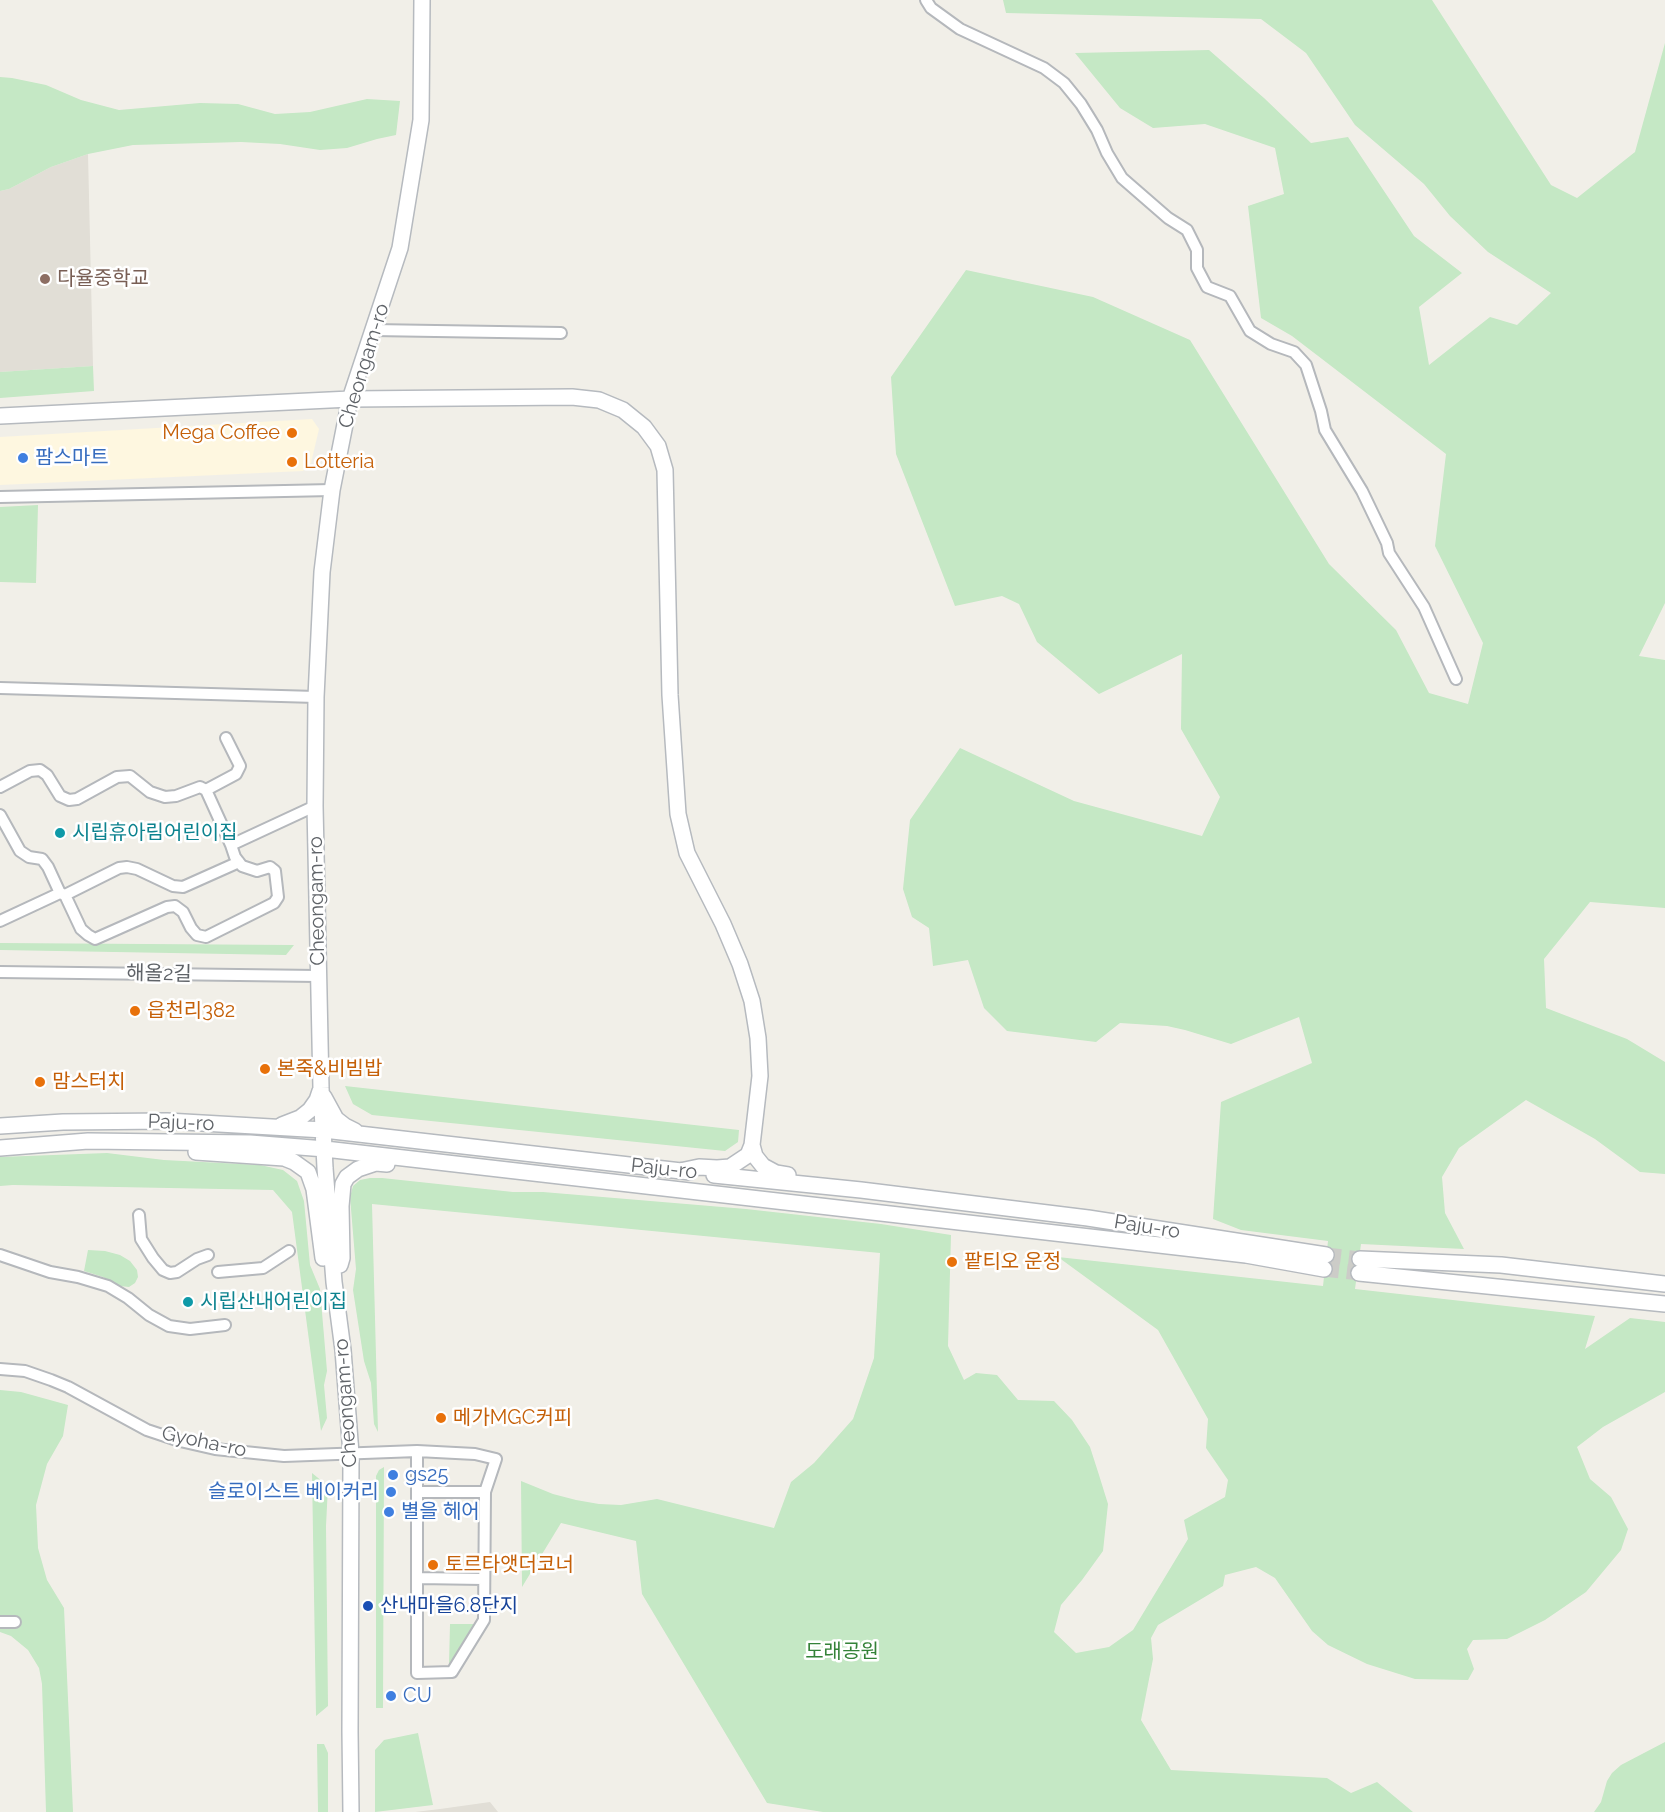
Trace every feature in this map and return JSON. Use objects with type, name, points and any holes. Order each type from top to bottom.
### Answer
[{"type":"main road","name":"Cheongam-ro","points":[[351,1812],[351,1454],[343,1350],[334,1282],[321,1088],[315,806],[316,697],[322,572],[332,490],[350,399],[400,248],[421,120],[422,0]]},
{"type":"main road","points":[[0,416],[350,399],[572,397],[599,400],[624,410],[644,427],[658,446],[665,470],[670,695],[678,814],[687,852],[723,924],[740,964],[752,1001],[758,1038],[760,1076],[752,1145],[748,1155],[729,1167],[699,1167],[680,1171]]},
{"type":"main road","points":[[268,1127],[287,1124],[300,1118],[317,1100],[321,1088]]},
{"type":"main road","points":[[321,1088],[336,1119],[356,1132],[371,1136]]},
{"type":"main road","name":"Paju-ro","points":[[0,1126],[63,1122],[167,1121],[324,1130],[1088,1218],[1325,1262],[1246,1255],[325,1149],[249,1143],[88,1141],[0,1148]]},
{"type":"main road","points":[[131,1142],[164,1149],[284,1158],[294,1161],[308,1172],[314,1189],[323,1257],[334,1282]]},
{"type":"main road","points":[[752,1145],[755,1156],[764,1167],[776,1173],[828,1180],[847,1189]]},
{"type":"main road","points":[[334,1282],[342,1258],[343,1185],[347,1177],[358,1169],[376,1163],[458,1171],[516,1172]]},
{"type":"main road","points":[[1665,1284],[1501,1265],[1360,1266],[1665,1304]]},
{"type":"street","points":[[926,0],[931,8],[960,29],[1044,68],[1064,83],[1081,104],[1097,130],[1122,178],[1168,218],[1187,230],[1197,250],[1197,268],[1207,286],[1230,296],[1250,331],[1272,344],[1294,352],[1306,365],[1325,430],[1362,491],[1387,543],[1389,553],[1424,607],[1456,679]]},
{"type":"street","points":[[373,330],[561,333]]},
{"type":"street","points":[[0,497],[332,490]]},
{"type":"street","points":[[0,688],[316,697]]},
{"type":"street","points":[[206,790],[236,774],[240,766],[226,738]]},
{"type":"street","points":[[0,787],[30,771],[40,770],[47,775],[60,796],[69,800],[77,799],[117,777],[130,776],[150,792],[165,797],[176,796],[200,787],[206,790],[235,857],[242,866],[257,871],[270,867],[275,871],[278,897],[274,903],[206,937],[197,935],[183,912],[175,906],[167,907],[95,939],[81,929],[42,859],[29,857],[20,851],[0,815]]},
{"type":"street","points":[[231,844],[315,806]]},
{"type":"street","points":[[0,921],[118,868],[137,869],[173,886],[183,887],[239,862]]},
{"type":"street","points":[[175,906],[179,886]]},
{"type":"street","name":"해올2길","points":[[0,972],[318,976]]},
{"type":"street","points":[[139,1215],[141,1239],[163,1270],[170,1273],[177,1272],[208,1255]]},
{"type":"street","points":[[218,1272],[263,1268],[290,1251]]},
{"type":"street","points":[[0,1255],[50,1272],[108,1286],[169,1326],[190,1329],[225,1325]]},
{"type":"street","name":"Gyoha-ro","points":[[0,1369],[25,1371],[51,1380],[147,1430],[215,1449],[284,1456],[417,1451],[475,1455],[496,1459],[484,1492]]},
{"type":"street","points":[[417,1451],[417,1492],[418,1578],[417,1673],[452,1672],[484,1620],[484,1492],[417,1492]]},
{"type":"street","points":[[418,1578],[483,1579]]},
{"type":"street","points":[[0,1622],[15,1622]]},
{"type":"shaded area","name":"다율중학교","points":[[88,154],[93,366],[0,372],[0,191],[9,189],[51,167]]},
{"type":"shaded area","points":[[312,419],[319,429],[311,463],[303,471],[0,485],[0,437]]},
{"type":"shaded area","points":[[490,1802],[498,1812],[415,1812],[440,1809]]},
{"type":"green space","name":"도래공원","points":[[1003,0],[1432,0],[1551,185],[1577,198],[1635,152],[1665,43],[1665,603],[1639,656],[1665,660],[1665,908],[1590,902],[1544,959],[1546,1008],[1627,1039],[1665,1062],[1665,1174],[1640,1172],[1595,1139],[1526,1100],[1459,1148],[1442,1177],[1445,1213],[1464,1249],[1361,1244],[1355,1289],[1595,1316],[1585,1349],[1630,1318],[1665,1322],[1665,1392],[1603,1427],[1577,1447],[1590,1479],[1611,1497],[1628,1529],[1621,1550],[1586,1592],[1545,1620],[1507,1639],[1473,1640],[1467,1649],[1474,1669],[1468,1680],[1415,1679],[1367,1664],[1328,1645],[1312,1631],[1275,1578],[1256,1567],[1225,1575],[1223,1586],[1158,1625],[1151,1638],[1153,1659],[1141,1720],[1171,1770],[1327,1778],[1351,1793],[1377,1782],[1413,1812],[823,1812],[767,1803],[642,1594],[636,1541],[561,1523],[522,1587],[521,1481],[553,1494],[576,1500],[621,1505],[657,1499],[774,1528],[791,1482],[814,1463],[853,1419],[874,1358],[880,1253],[372,1204],[378,1432],[374,1424],[371,1383],[364,1361],[353,1290],[356,1269],[350,1197],[353,1186],[360,1180],[382,1178],[513,1192],[543,1192],[746,1209],[881,1224],[951,1235],[948,1346],[964,1380],[976,1373],[997,1375],[1018,1400],[1054,1401],[1072,1420],[1090,1447],[1108,1504],[1103,1551],[1061,1605],[1054,1632],[1076,1653],[1109,1647],[1133,1630],[1188,1539],[1184,1520],[1225,1497],[1228,1480],[1206,1448],[1208,1419],[1158,1330],[1058,1257],[1323,1286],[1328,1241],[1241,1230],[1213,1219],[1221,1102],[1312,1063],[1299,1017],[1231,1044],[1167,1026],[1120,1023],[1096,1042],[1007,1031],[984,1008],[968,960],[933,966],[929,928],[912,917],[903,889],[910,820],[960,748],[1074,801],[1202,836],[1220,797],[1181,729],[1182,654],[1099,694],[1037,642],[1019,604],[1002,596],[955,606],[896,454],[891,377],[966,270],[1093,297],[1190,340],[1329,564],[1396,630],[1429,693],[1468,704],[1483,643],[1435,546],[1446,454],[1292,336],[1261,318],[1248,206],[1284,194],[1275,148],[1205,124],[1153,128],[1120,108],[1075,53],[1209,50],[1311,143],[1348,137],[1414,236],[1462,273],[1419,307],[1429,365],[1490,317],[1517,325],[1551,293],[1488,252],[1450,216],[1424,184],[1355,125],[1306,53],[1261,19],[1006,13]]},
{"type":"green space","points":[[0,77],[46,85],[81,100],[119,110],[200,103],[238,104],[275,114],[310,112],[367,99],[400,101],[396,135],[347,148],[320,150],[280,144],[241,142],[133,145],[88,154],[51,167],[9,189],[0,191]]},
{"type":"green space","points":[[93,366],[94,391],[0,398],[0,372]]},
{"type":"green space","points":[[38,505],[36,583],[0,582],[0,507]]},
{"type":"green space","points":[[0,943],[294,945],[286,955],[0,950]]},
{"type":"green space","points":[[345,1086],[739,1130],[738,1142],[725,1151],[372,1115],[353,1104]]},
{"type":"green space","points":[[107,1153],[164,1160],[260,1165],[283,1170],[297,1181],[304,1201],[310,1265],[320,1289],[327,1371],[324,1385],[327,1418],[321,1431],[292,1212],[273,1190],[0,1186],[0,1157]]},
{"type":"green space","points":[[88,1250],[105,1251],[120,1255],[130,1261],[137,1270],[138,1277],[135,1283],[129,1287],[120,1286],[84,1271]]},
{"type":"green space","points":[[0,1390],[21,1392],[68,1405],[63,1436],[47,1464],[36,1505],[38,1548],[47,1580],[64,1608],[73,1812],[46,1812],[42,1684],[39,1668],[28,1650],[11,1636],[0,1632]]},
{"type":"green space","points":[[384,1467],[383,1708],[376,1708],[376,1476]]},
{"type":"green space","points":[[312,1473],[328,1486],[326,1526],[328,1706],[316,1716]]},
{"type":"green space","points":[[450,1624],[476,1624],[449,1665]]},
{"type":"green space","points":[[418,1733],[433,1805],[375,1812],[375,1750],[384,1740]]},
{"type":"green space","points":[[1665,1742],[1665,1812],[1594,1812],[1601,1802],[1607,1781],[1612,1773],[1621,1765]]},
{"type":"green space","points":[[317,1744],[324,1744],[328,1753],[328,1812],[318,1812]]},
{"type":"tunnel","points":[[1326,1255],[1360,1259]]},
{"type":"tunnel","points":[[1324,1269],[1359,1273]]},
{"type":"place","name":"다율중학교","points":[[45,279]]},
{"type":"place","name":"Mega Coffee","points":[[292,433]]},
{"type":"place","name":"팜스마트","points":[[23,458]]},
{"type":"place","name":"Lotteria","points":[[292,462]]},
{"type":"place","name":"시립휴아림어린이집","points":[[60,833]]},
{"type":"place","name":"읍천리382","points":[[135,1011]]},
{"type":"place","name":"본죽&비빔밥","points":[[265,1069]]},
{"type":"place","name":"맘스터치","points":[[40,1082]]},
{"type":"place","name":"팥티오 운정","points":[[952,1262]]},
{"type":"place","name":"시립산내어린이집","points":[[188,1302]]},
{"type":"place","name":"메가MGC커피","points":[[441,1418]]},
{"type":"place","name":"gs25","points":[[393,1475]]},
{"type":"place","name":"슬로이스트 베이커리","points":[[391,1492]]},
{"type":"place","name":"별을 헤어","points":[[389,1512]]},
{"type":"place","name":"토르타앳더코너","points":[[433,1565]]},
{"type":"place","name":"산내마을6.8단지","points":[[368,1606]]},
{"type":"place","name":"CU","points":[[391,1696]]}]
